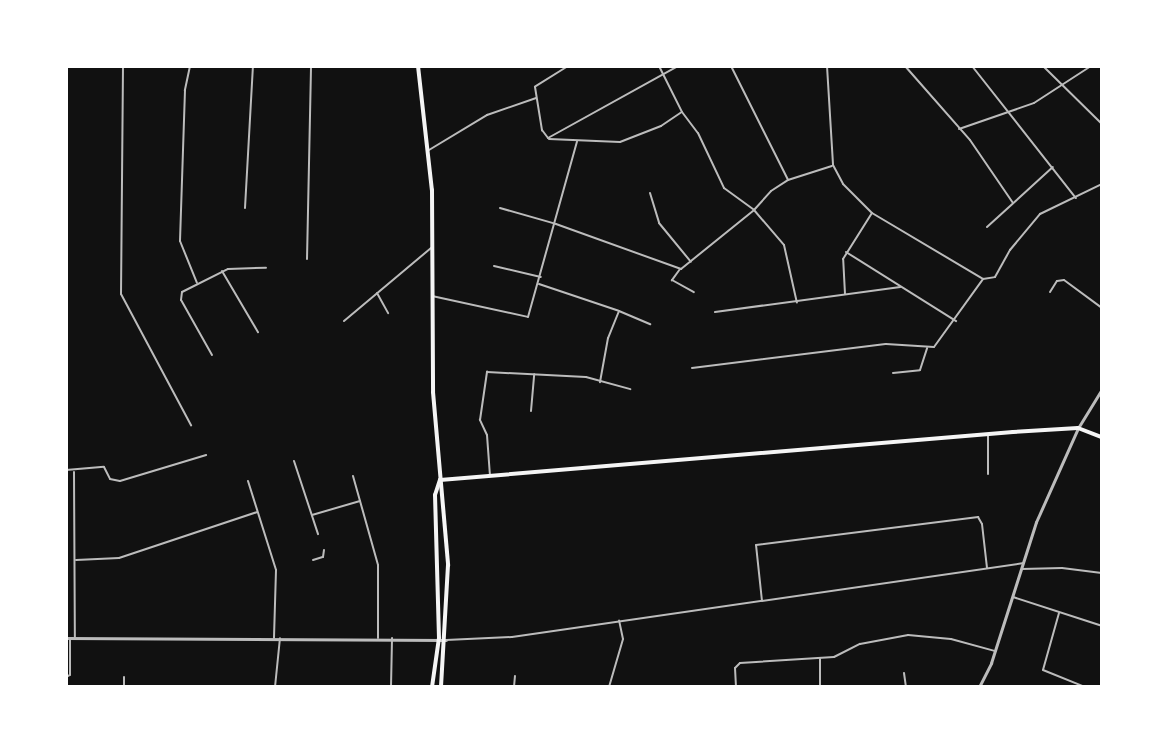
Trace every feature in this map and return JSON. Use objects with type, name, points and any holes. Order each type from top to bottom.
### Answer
[{"type":"main road","points":[[418,66],[429,150],[433,246],[432,296],[440,480],[445,494],[448,565],[447,640],[441,687]]},
{"type":"main road","points":[[440,480],[1078,428],[1102,437]]},
{"type":"main road","points":[[432,687],[439,639],[435,495],[440,480]]},
{"type":"street","points":[[123,66],[121,294],[191,425]]},
{"type":"street","points":[[190,66],[185,90],[180,241],[197,283]]},
{"type":"street","points":[[245,208],[253,66]]},
{"type":"street","points":[[307,259],[311,66]]},
{"type":"street","points":[[548,138],[536,98],[536,84],[568,66]]},
{"type":"street","points":[[659,66],[682,112],[698,133],[724,188],[754,210],[788,251],[797,303]]},
{"type":"street","points":[[548,138],[678,66]]},
{"type":"street","points":[[731,66],[788,180]]},
{"type":"street","points":[[827,66],[833,165],[850,193],[872,213],[983,279],[995,277],[1010,250],[1040,214],[1102,184]]},
{"type":"street","points":[[905,66],[959,129],[1013,203]]},
{"type":"street","points":[[972,66],[1010,111],[1076,198]]},
{"type":"street","points":[[1043,66],[1102,124]]},
{"type":"street","points":[[959,129],[1010,111],[1063,85],[1090,66]]},
{"type":"street","points":[[429,150],[487,115],[536,98]]},
{"type":"street","points":[[548,138],[577,142],[620,142],[661,126],[682,112]]},
{"type":"street","points":[[432,296],[527,318],[541,277],[577,142]]},
{"type":"street","points":[[694,292],[672,280],[681,268],[692,262],[754,210],[763,198],[788,180],[833,165]]},
{"type":"street","points":[[987,227],[1053,168]]},
{"type":"street","points":[[650,193],[659,223],[692,262]]},
{"type":"street","points":[[500,208],[556,224],[681,268]]},
{"type":"street","points":[[845,295],[842,263],[846,252],[872,213]]},
{"type":"street","points":[[344,321],[433,246]]},
{"type":"street","points":[[846,252],[956,321]]},
{"type":"street","points":[[494,266],[541,277]]},
{"type":"street","points":[[212,355],[180,297],[197,283],[222,271],[266,268]]},
{"type":"street","points":[[222,271],[258,332]]},
{"type":"street","points":[[692,368],[886,344],[927,347],[938,345],[983,279]]},
{"type":"street","points":[[1050,292],[1057,281],[1064,280],[1102,308]]},
{"type":"street","points":[[539,284],[650,324]]},
{"type":"street","points":[[716,312],[797,303],[900,287]]},
{"type":"street","points":[[377,292],[388,313]]},
{"type":"street","points":[[600,382],[602,360],[619,311]]},
{"type":"street","points":[[893,373],[920,370],[927,347]]},
{"type":"street","points":[[490,476],[487,439],[480,420],[486,374],[586,377],[630,389]]},
{"type":"street","points":[[531,411],[534,374]]},
{"type":"street","points":[[980,687],[995,651],[1036,522],[1078,428],[1102,389]]},
{"type":"street","points":[[988,434],[988,474]]},
{"type":"street","points":[[66,470],[74,472],[104,467],[110,479],[120,481],[206,455]]},
{"type":"street","points":[[294,461],[318,534]]},
{"type":"street","points":[[74,472],[75,638]]},
{"type":"street","points":[[353,476],[378,565],[378,638]]},
{"type":"street","points":[[248,481],[276,570],[274,638]]},
{"type":"street","points":[[312,515],[360,501]]},
{"type":"street","points":[[76,560],[119,558],[257,512]]},
{"type":"street","points":[[762,601],[756,545],[978,517],[982,520],[987,568]]},
{"type":"street","points":[[314,560],[324,556],[324,550]]},
{"type":"street","points":[[66,677],[70,675],[68,638],[392,638],[480,641],[1024,562]]},
{"type":"street","points":[[1022,569],[1062,568],[1102,573]]},
{"type":"street","points":[[1013,597],[1102,626]]},
{"type":"street","points":[[1059,612],[1043,670],[1085,687]]},
{"type":"street","points":[[609,687],[623,639],[619,620]]},
{"type":"street","points":[[736,687],[735,668],[740,663],[820,658],[841,654],[860,644],[908,635],[951,639],[995,651]]},
{"type":"street","points":[[275,687],[280,638]]},
{"type":"street","points":[[391,687],[392,638]]},
{"type":"street","points":[[820,658],[820,687]]},
{"type":"street","points":[[904,673],[906,687]]},
{"type":"street","points":[[514,687],[515,676]]},
{"type":"street","points":[[123,677],[124,687]]}]
